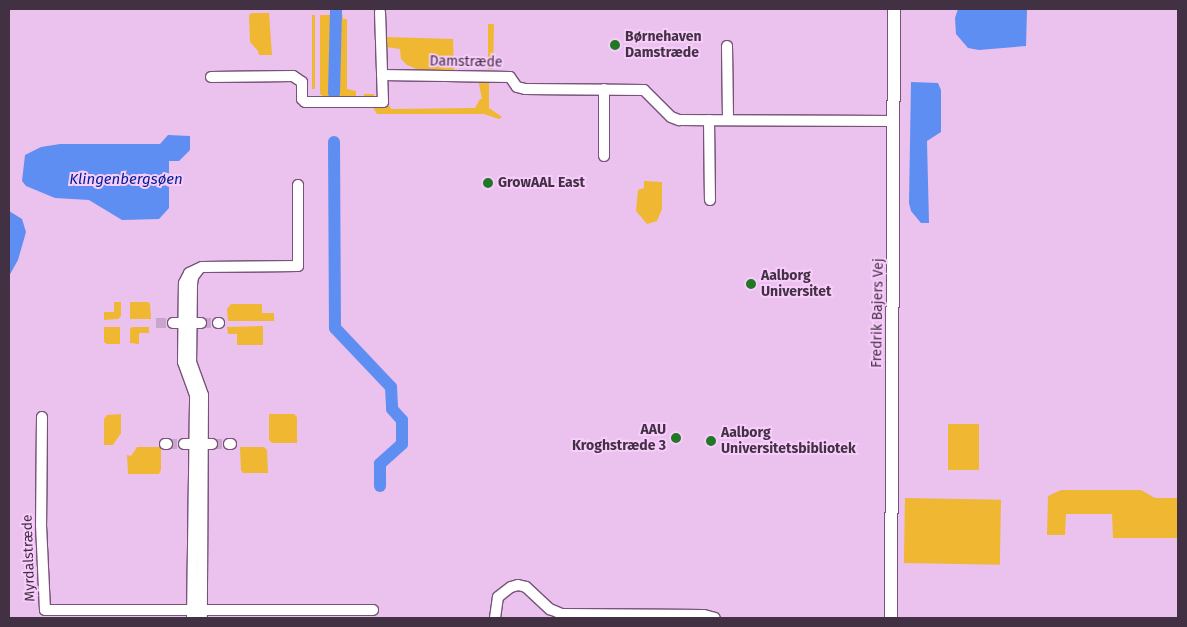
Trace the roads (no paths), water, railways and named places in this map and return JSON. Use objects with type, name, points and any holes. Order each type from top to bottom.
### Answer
[{"type":"street","name":"Fredrik Bajers Vej","points":[[891,618],[894,9]]},
{"type":"street","points":[[211,77],[293,76],[302,82],[302,99],[305,102],[383,102],[382,75],[385,53],[380,12]]},
{"type":"street","points":[[728,46],[728,120]]},
{"type":"street","name":"Damstræde","points":[[382,75],[510,76],[517,87],[525,89],[644,90],[671,117],[679,120],[893,121]]},
{"type":"street","points":[[604,89],[604,156]]},
{"type":"street","points":[[709,120],[710,200]]},
{"type":"street","points":[[197,615],[198,444],[203,395],[191,362],[188,323],[193,277],[202,266],[298,266],[298,185]]},
{"type":"street","name":"Myrdalstræde","points":[[42,417],[41,525],[45,610],[197,615],[373,610]]},
{"type":"street","points":[[495,618],[498,597],[511,587],[518,586],[530,590],[550,609],[558,613],[628,616],[704,615],[715,618]]},
{"type":"water","points":[[958,9],[1027,9],[1026,46],[979,50],[968,48],[956,34],[955,18]]},
{"type":"water","points":[[911,82],[938,83],[941,90],[941,132],[927,141],[929,223],[921,223],[911,211],[909,203]]},
{"type":"water","name":"Klingenbergsøen","points":[[168,135],[190,136],[190,150],[179,161],[169,161],[169,173],[164,175],[162,180],[164,185],[169,187],[169,208],[159,219],[122,220],[89,200],[55,198],[26,186],[22,181],[25,155],[41,147],[60,144],[160,144]]},
{"type":"water","points":[[9,211],[22,219],[26,232],[18,260],[9,276]]},
{"type":"waterway","points":[[334,93],[336,9]]},
{"type":"waterway","points":[[334,142],[335,328],[391,387],[392,409],[402,420],[402,444],[380,464],[380,486]]},
{"type":"tunnel","points":[[156,323],[173,323]]},
{"type":"tunnel","points":[[201,323],[218,323]]},
{"type":"tunnel","points":[[167,444],[184,444]]},
{"type":"tunnel","points":[[212,444],[229,444]]},
{"type":"place","name":"Børnehaven Damstræde","points":[[615,45]]},
{"type":"place","name":"GrowAAL East","points":[[488,183]]},
{"type":"place","name":"Aalborg Universitet","points":[[751,284]]},
{"type":"place","name":"AAU Kroghstræde 3","points":[[676,438]]},
{"type":"place","name":"Aalborg Universitetsbibliotek","points":[[711,441]]}]
